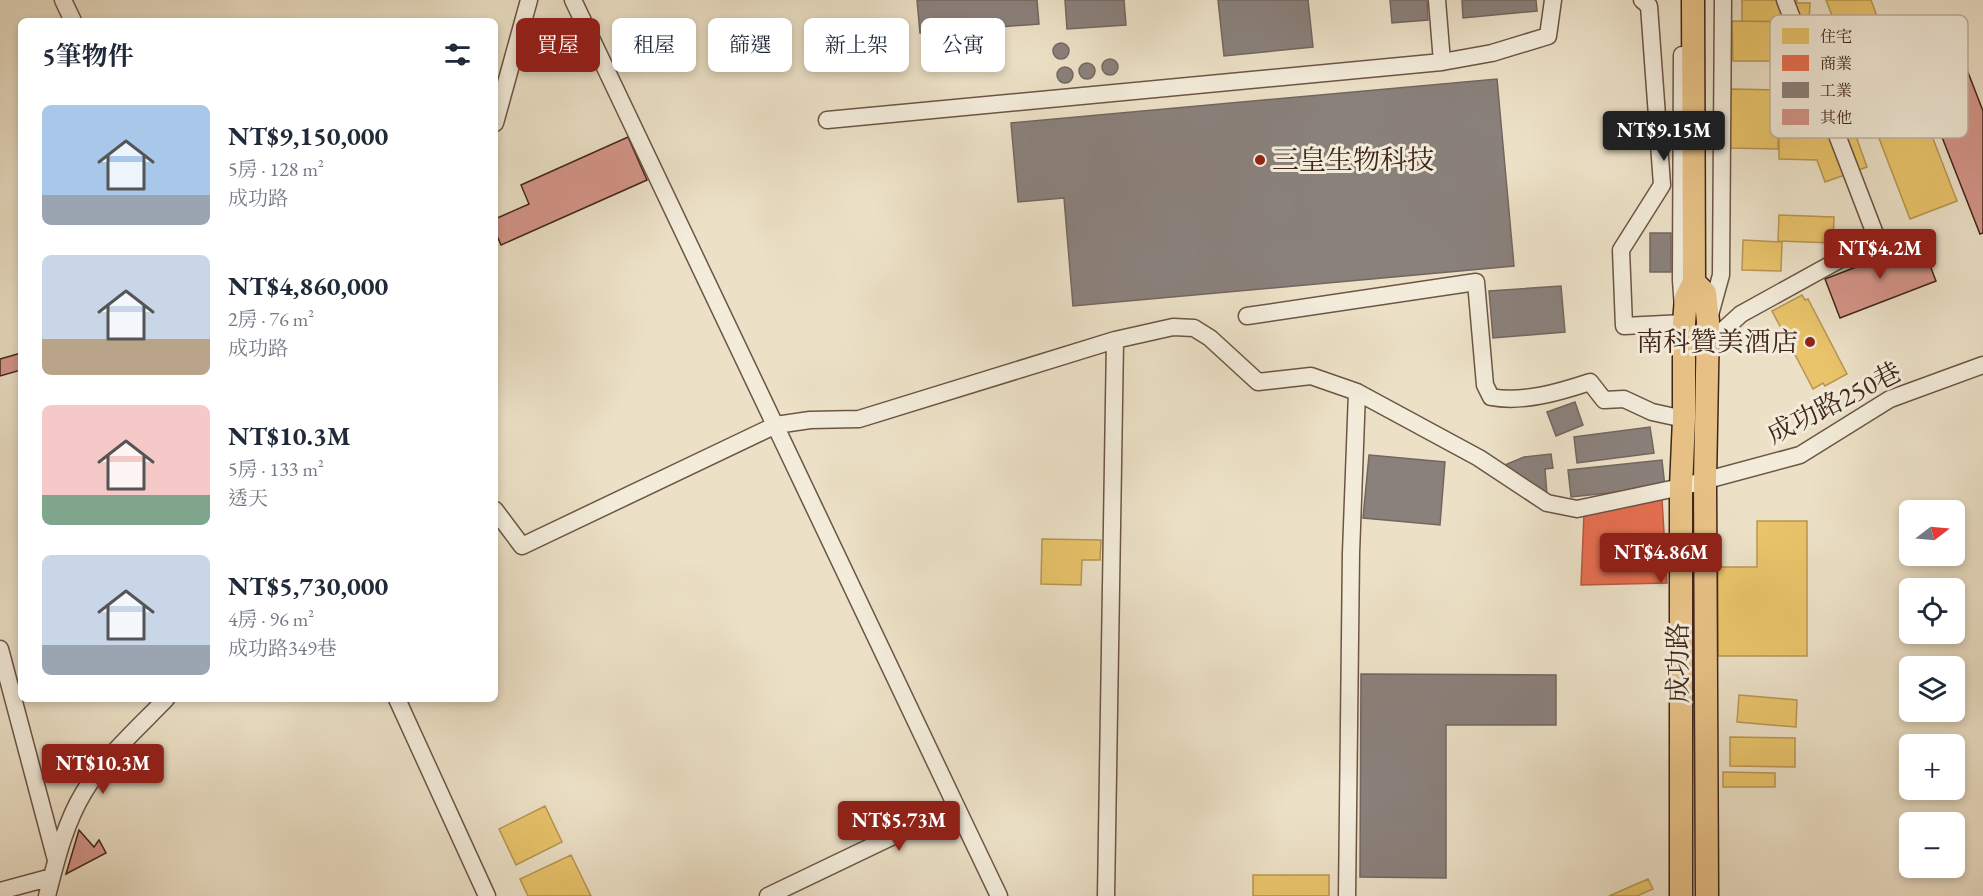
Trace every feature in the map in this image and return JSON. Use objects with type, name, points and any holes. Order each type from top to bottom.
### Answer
[{"type":"main road","points":[[1693,0],[1694,282]]},
{"type":"main road","name":"成功路","points":[[1681,896],[1681,487],[1684,323],[1686,298],[1694,282],[1705,293],[1708,321],[1705,481],[1707,896]]},
{"type":"street","points":[[63,0],[72,18]]},
{"type":"street","points":[[498,112],[529,0]]},
{"type":"street","points":[[573,0],[999,896]]},
{"type":"street","points":[[1437,0],[1442,62]]},
{"type":"street","points":[[827,120],[1442,62],[1492,53],[1548,36],[1553,0]]},
{"type":"street","points":[[1642,0],[1649,6],[1662,185],[1620,250],[1624,326],[1684,323]]},
{"type":"street","name":"成功路","points":[[1683,0],[1681,280],[1684,323]]},
{"type":"street","name":"成功路","points":[[1708,321],[1722,275],[1723,0]]},
{"type":"street","points":[[1785,0],[1791,15]]},
{"type":"street","points":[[1708,344],[1741,314],[1877,239],[1838,138]]},
{"type":"street","points":[[1247,316],[1476,282],[1485,385],[1491,397],[1507,400],[1565,390],[1590,382],[1604,400],[1624,399],[1652,412],[1684,419]]},
{"type":"street","name":"成功路250巷","points":[[498,514],[522,546],[776,425],[810,420],[859,419],[1115,340],[1173,327],[1194,328],[1210,338],[1258,382],[1311,375],[1357,392],[1479,458],[1547,503],[1577,509],[1681,487],[1800,455],[1890,399],[1983,365]]},
{"type":"street","points":[[1106,896],[1115,340]]},
{"type":"street","points":[[1347,896],[1351,553],[1357,392]]},
{"type":"street","points":[[0,649],[56,860]]},
{"type":"street","points":[[47,896],[56,860],[78,802],[90,782],[111,756],[163,702]]},
{"type":"street","points":[[398,702],[488,896]]},
{"type":"street","points":[[768,896],[956,806]]},
{"type":"street","points":[[0,891],[52,877]]},
{"type":"building: 住宅","points":[[1742,0],[1797,0],[1797,3],[1810,3],[1809,15],[1770,15],[1770,21],[1742,21]]},
{"type":"building: 住宅","points":[[1826,0],[1871,0],[1877,15],[1832,15]]},
{"type":"building: 住宅","points":[[1732,21],[1770,22],[1770,61],[1733,61]]},
{"type":"building: 住宅","points":[[1731,89],[1770,90],[1770,138],[1778,138],[1778,149],[1730,148]]},
{"type":"building: 住宅","points":[[1779,138],[1857,138],[1867,167],[1825,182],[1817,160],[1779,159]]},
{"type":"building: 住宅","points":[[1879,138],[1933,138],[1957,201],[1910,219]]},
{"type":"building: 住宅","points":[[1779,215],[1834,217],[1833,243],[1778,241]]},
{"type":"building: 住宅","points":[[1743,240],[1782,242],[1781,271],[1742,270]]},
{"type":"building: 住宅","name":"南科贊美酒店","points":[[1802,295],[1805,300],[1808,299],[1847,374],[1825,386],[1823,383],[1813,389],[1772,311]]},
{"type":"building: 住宅","points":[[1757,521],[1807,521],[1807,656],[1718,656],[1718,567],[1757,567]]},
{"type":"building: 住宅","points":[[1042,539],[1101,540],[1100,560],[1082,560],[1081,585],[1041,584]]},
{"type":"building: 住宅","points":[[1739,695],[1797,700],[1796,727],[1737,722]]},
{"type":"building: 住宅","points":[[1730,737],[1795,738],[1795,767],[1730,766]]},
{"type":"building: 住宅","points":[[1723,772],[1775,773],[1775,787],[1723,787]]},
{"type":"building: 住宅","points":[[545,806],[562,842],[516,865],[499,829]]},
{"type":"building: 住宅","points":[[571,855],[591,896],[528,896],[520,879]]},
{"type":"building: 住宅","points":[[1253,875],[1329,875],[1329,896],[1253,896]]},
{"type":"building: 住宅","points":[[1648,879],[1653,889],[1637,896],[1609,896]]},
{"type":"building: 商業","points":[[1662,499],[1667,583],[1581,585],[1584,513]]},
{"type":"building: 工業","points":[[917,0],[1037,0],[1039,24],[1005,27],[1005,18],[921,18],[920,33]]},
{"type":"building: 工業","points":[[1065,0],[1124,0],[1126,25],[1067,29]]},
{"type":"building: 工業","points":[[1218,0],[1308,0],[1313,47],[1224,56]]},
{"type":"building: 工業","points":[[1390,0],[1427,0],[1428,20],[1392,23]]},
{"type":"building: 工業","points":[[1462,0],[1536,0],[1537,11],[1463,18]]},
{"type":"building: 工業","points":[[1061,43],[1067,45],[1069,51],[1067,57],[1061,59],[1055,57],[1053,51],[1055,45]]},
{"type":"building: 工業","points":[[1110,59],[1116,61],[1118,67],[1116,73],[1110,75],[1104,73],[1102,67],[1104,61]]},
{"type":"building: 工業","points":[[1087,63],[1093,65],[1095,71],[1093,77],[1087,79],[1081,77],[1079,71],[1081,65]]},
{"type":"building: 工業","points":[[1065,67],[1071,69],[1073,75],[1071,81],[1065,83],[1059,81],[1057,75],[1059,69]]},
{"type":"building: 工業","name":"三皇生物科技","points":[[1497,79],[1514,266],[1073,306],[1064,198],[1018,202],[1011,123]]},
{"type":"building: 工業","points":[[1650,233],[1671,233],[1671,272],[1650,272]]},
{"type":"building: 工業","points":[[1561,286],[1565,332],[1493,338],[1489,291]]},
{"type":"building: 工業","points":[[1575,402],[1583,425],[1556,436],[1547,412]]},
{"type":"building: 工業","points":[[1650,427],[1654,453],[1577,463],[1574,437]]},
{"type":"building: 工業","points":[[1551,454],[1553,468],[1545,469],[1547,495],[1505,465],[1524,457]]},
{"type":"building: 工業","points":[[1369,455],[1445,462],[1440,525],[1363,518]]},
{"type":"building: 工業","points":[[1662,460],[1665,487],[1571,497],[1568,470]]},
{"type":"building: 工業","points":[[1361,674],[1556,675],[1556,725],[1446,725],[1446,878],[1360,877]]},
{"type":"building: 其他","points":[[1968,72],[1983,111],[1983,233],[1980,234],[1942,138],[1968,138]]},
{"type":"building: 其他","points":[[628,137],[647,180],[501,245],[498,238],[498,218],[529,204],[521,185]]},
{"type":"building: 其他","points":[[1921,242],[1936,281],[1840,318],[1825,279]]},
{"type":"building: 其他","points":[[18,354],[18,371],[0,376],[0,359]]},
{"type":"building: 其他","points":[[79,830],[94,847],[99,840],[106,853],[66,874]]},
{"type":"place","name":"三皇生物科技","points":[[1260,160]]},
{"type":"place","name":"南科贊美酒店","points":[[1810,342]]}]
